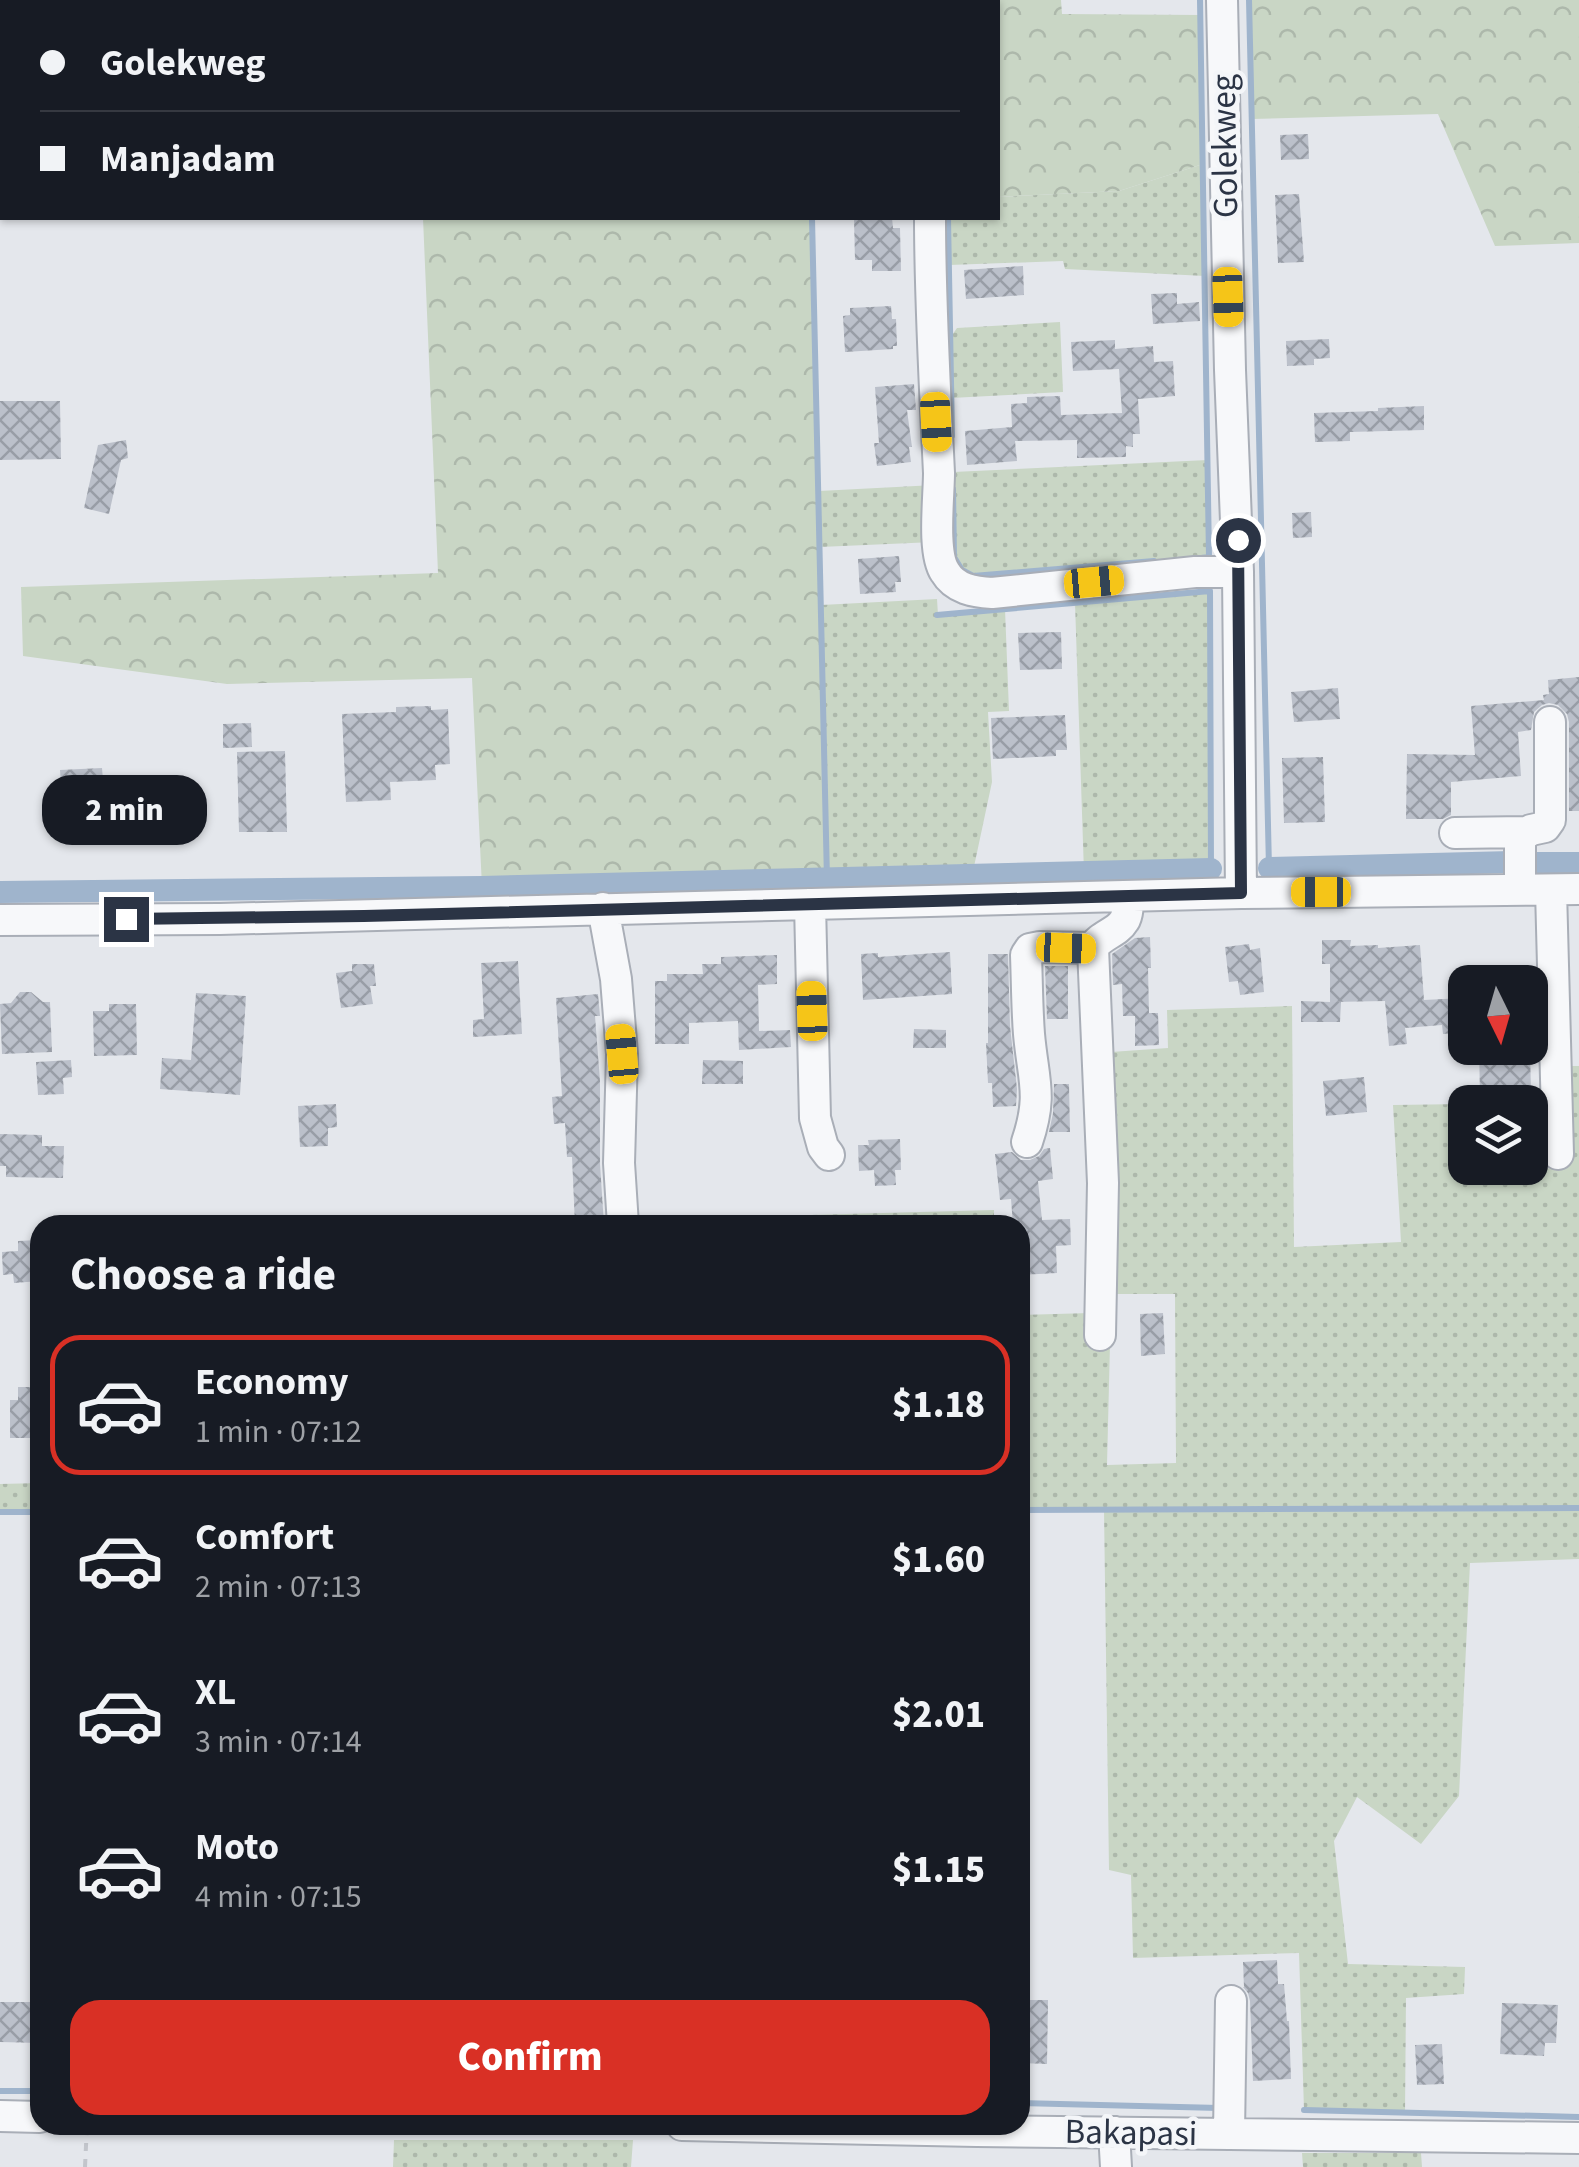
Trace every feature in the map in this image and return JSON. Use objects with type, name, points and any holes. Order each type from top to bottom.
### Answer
[{"type":"street","name":"Golekweg","points":[[1222,0],[1238,572],[1241,893]]},
{"type":"street","points":[[930,220],[938,534],[945,574],[972,592],[992,593],[1195,572],[1238,572]]},
{"type":"street","points":[[1455,833],[1525,832],[1545,827],[1550,820],[1550,722]]},
{"type":"street","points":[[1525,832],[1520,837],[1550,890],[1558,1154]]},
{"type":"street","points":[[0,920],[1550,890]]},
{"type":"street","points":[[1100,1335],[1103,1164],[1093,948],[1097,940],[1126,919],[1128,896]]},
{"type":"street","points":[[810,904],[815,1118],[822,1146],[830,1155]]},
{"type":"street","points":[[603,908],[616,978],[622,1054],[619,1162],[622,1215]]},
{"type":"street","points":[[1027,1142],[1038,1107],[1026,956],[1030,949],[1040,947],[1093,948]]},
{"type":"street","points":[[1230,2134],[1231,2000]]},
{"type":"street","points":[[0,2116],[30,2117]]},
{"type":"street","name":"Bakapasi","points":[[1030,2131],[1579,2138]]},
{"type":"street","points":[[1114,2132],[1116,2167]]},
{"type":"path","points":[[85,2167],[87,2135]]},
{"type":"green space","points":[[1000,0],[1061,0],[1062,14],[1201,15],[1203,164],[1119,191],[1000,197]]},
{"type":"green space","points":[[1249,0],[1579,0],[1579,243],[1495,246],[1438,114],[1252,119]]},
{"type":"green space","points":[[1203,164],[1205,276],[1065,269],[1063,261],[949,265],[948,220],[1000,220],[1000,197],[1119,191]]},
{"type":"green space","points":[[423,220],[812,220],[827,880],[482,887],[472,678],[227,684],[23,656],[21,587],[438,573]]},
{"type":"green space","points":[[1060,322],[1063,392],[951,398],[950,338],[957,328]]},
{"type":"green space","points":[[1208,460],[1209,557],[973,576],[962,570],[954,557],[953,472]]},
{"type":"green space","points":[[935,485],[934,542],[820,547],[819,491]]},
{"type":"green space","points":[[1210,591],[1211,869],[1084,873],[1075,603]]},
{"type":"green space","points":[[937,599],[938,615],[1005,609],[1009,711],[988,712],[992,782],[972,876],[827,880],[821,605]]},
{"type":"green space","points":[[1292,1006],[1294,1247],[1401,1242],[1393,1105],[1448,1104],[1448,1185],[1548,1185],[1548,1168],[1565,1168],[1563,1066],[1579,1066],[1579,1559],[1470,1563],[1459,1796],[1421,1844],[1357,1797],[1334,1841],[1348,1964],[1465,1967],[1464,1994],[1406,1998],[1405,2113],[1304,2110],[1299,1953],[1133,1958],[1131,1875],[1109,1870],[1104,1510],[1030,1510],[1030,1315],[1090,1313],[1110,1344],[1107,1465],[1176,1463],[1175,1294],[1116,1294],[1111,1052],[1168,1048],[1167,1010]]},
{"type":"green space","points":[[994,1210],[994,1215],[809,1215]]},
{"type":"green space","points":[[30,1483],[30,1512],[0,1512],[0,1484]]},
{"type":"green space","points":[[394,2140],[633,2140],[631,2167],[393,2167]]},
{"type":"green space","points":[[1302,2153],[1421,2153],[1422,2167],[1303,2167]]},
{"type":"building","points":[[1308,134],[1309,159],[1281,160],[1280,135]]},
{"type":"building","points":[[1299,194],[1304,262],[1278,263],[1275,195]]},
{"type":"building","points":[[854,220],[892,220],[893,228],[900,228],[901,271],[872,271],[872,260],[855,260]]},
{"type":"building","points":[[1023,266],[1024,295],[966,299],[964,270]]},
{"type":"building","points":[[1177,293],[1177,304],[1199,302],[1200,321],[1153,324],[1151,294]]},
{"type":"building","points":[[891,306],[892,319],[896,319],[897,346],[845,352],[843,316],[850,315],[850,308]]},
{"type":"building","points":[[1329,339],[1330,358],[1314,359],[1314,365],[1287,366],[1286,341]]},
{"type":"building","points":[[1115,340],[1115,349],[1153,346],[1154,362],[1173,361],[1175,396],[1138,399],[1140,434],[1133,434],[1133,447],[1126,446],[1126,457],[1077,458],[1077,440],[1015,441],[1017,461],[967,465],[965,431],[1012,427],[1011,404],[1027,403],[1027,397],[1060,396],[1061,415],[1122,413],[1119,369],[1073,371],[1071,342]]},
{"type":"building","points":[[914,384],[916,410],[907,410],[911,462],[877,466],[875,387]]},
{"type":"building","points":[[0,401],[60,401],[61,459],[0,460]]},
{"type":"building","points":[[1424,406],[1424,430],[1350,432],[1350,441],[1315,442],[1314,413]]},
{"type":"building","points":[[126,440],[128,458],[121,460],[109,514],[84,508],[98,445]]},
{"type":"building","points":[[1311,512],[1312,537],[1293,538],[1292,513]]},
{"type":"building","points":[[899,556],[901,582],[895,582],[896,592],[860,594],[858,559]]},
{"type":"building","points":[[1061,632],[1062,669],[1020,670],[1018,633]]},
{"type":"building","points":[[1579,677],[1579,811],[1569,811],[1567,714],[1549,703],[1534,712],[1531,730],[1518,732],[1521,776],[1451,782],[1451,815],[1443,819],[1406,819],[1407,754],[1475,755],[1471,706],[1544,700],[1543,695],[1549,694],[1548,680]]},
{"type":"building","points":[[1338,688],[1340,719],[1294,722],[1291,692]]},
{"type":"building","points":[[431,706],[431,710],[448,709],[450,764],[435,765],[436,780],[390,782],[391,800],[346,802],[342,714]]},
{"type":"building","points":[[1065,715],[1067,750],[1056,750],[1056,756],[993,759],[991,718]]},
{"type":"building","points":[[251,723],[252,747],[223,748],[223,724]]},
{"type":"building","points":[[285,751],[287,832],[239,832],[237,752]]},
{"type":"building","points":[[1323,757],[1325,822],[1284,823],[1282,758]]},
{"type":"building","points":[[102,768],[103,780],[116,780],[119,833],[59,836],[60,770]]},
{"type":"building","points":[[1150,937],[1149,1013],[1158,1013],[1159,1045],[1135,1046],[1135,1016],[1123,1016],[1122,984],[1113,985],[1112,954],[1135,938]]},
{"type":"building","points":[[1322,940],[1351,940],[1350,946],[1378,948],[1420,945],[1424,1000],[1448,999],[1448,1034],[1443,1034],[1442,1025],[1405,1028],[1407,1044],[1389,1046],[1385,1001],[1332,1002],[1341,1002],[1340,1022],[1301,1022],[1301,1001],[1330,1002],[1330,964],[1322,964]]},
{"type":"building","points":[[1249,944],[1250,950],[1260,948],[1264,992],[1240,995],[1238,981],[1229,982],[1225,947]]},
{"type":"building","points":[[950,952],[952,994],[863,1000],[861,954],[878,953],[878,957]]},
{"type":"building","points":[[988,954],[1008,954],[1016,1106],[993,1107],[992,1083],[988,1083]]},
{"type":"building","points":[[777,955],[777,984],[758,985],[759,1031],[790,1030],[791,1047],[739,1050],[738,1021],[689,1023],[689,1044],[655,1044],[655,981],[667,981],[667,974],[703,974],[702,964],[721,964],[721,957]]},
{"type":"building","points":[[518,961],[522,1034],[473,1037],[473,1020],[484,1019],[481,963]]},
{"type":"building","points":[[352,964],[374,964],[376,986],[370,986],[373,1004],[341,1008],[336,973],[352,971]]},
{"type":"building","points":[[1045,966],[1068,966],[1068,1019],[1047,1019]]},
{"type":"building","points":[[20,992],[31,992],[43,1002],[50,1002],[52,1052],[2,1054],[0,1004],[11,1003]]},
{"type":"building","points":[[196,993],[246,996],[240,1095],[160,1089],[162,1058],[191,1060]]},
{"type":"building","points":[[598,994],[600,1016],[595,1016],[603,1215],[575,1215],[572,1157],[567,1157],[565,1123],[554,1124],[552,1097],[562,1096],[556,998]]},
{"type":"building","points":[[109,1004],[136,1004],[137,1055],[94,1056],[93,1011],[109,1011]]},
{"type":"building","points":[[914,1029],[946,1030],[946,1048],[913,1048]]},
{"type":"building","points":[[71,1060],[72,1077],[63,1078],[64,1094],[38,1095],[36,1062]]},
{"type":"building","points":[[703,1060],[743,1061],[743,1084],[702,1084]]},
{"type":"building","points":[[1479,1065],[1530,1065],[1531,1085],[1480,1085]]},
{"type":"building","points":[[1364,1077],[1367,1112],[1326,1116],[1323,1081]]},
{"type":"building","points":[[1054,1084],[1069,1084],[1070,1132],[1049,1132]]},
{"type":"building","points":[[336,1104],[337,1127],[328,1128],[328,1146],[300,1147],[298,1106]]},
{"type":"building","points":[[0,1134],[42,1135],[42,1146],[64,1146],[63,1178],[6,1177],[6,1166],[0,1166]]},
{"type":"building","points":[[900,1139],[901,1170],[895,1170],[896,1185],[875,1186],[874,1170],[859,1171],[858,1145],[869,1145],[868,1140]]},
{"type":"building","points":[[1050,1148],[1053,1179],[1038,1181],[1042,1220],[1070,1219],[1071,1245],[1056,1246],[1057,1273],[1030,1274],[1030,1215],[1012,1215],[1011,1199],[1000,1200],[995,1154],[1012,1152],[1021,1160],[1030,1160]]},
{"type":"building","points":[[30,1240],[30,1282],[14,1283],[13,1274],[3,1275],[2,1252],[18,1251],[18,1241]]},
{"type":"building","points":[[1163,1313],[1165,1354],[1141,1356],[1140,1314]]},
{"type":"building","points":[[18,1387],[30,1387],[30,1438],[10,1438],[10,1400],[18,1400]]},
{"type":"building","points":[[1277,1960],[1278,1984],[1284,1984],[1289,2021],[1291,2079],[1253,2081],[1250,2001],[1243,1987],[1243,1962]]},
{"type":"building","points":[[1030,2000],[1048,2000],[1047,2064],[1030,2063]]},
{"type":"building","points":[[0,2002],[30,2002],[30,2043],[0,2042]]},
{"type":"building","points":[[1502,2003],[1558,2005],[1556,2043],[1545,2043],[1544,2056],[1500,2054]]},
{"type":"building","points":[[1442,2044],[1444,2084],[1417,2085],[1415,2045]]},
{"type":"waterway","points":[[1200,0],[1209,557],[1201,558]]},
{"type":"waterway","points":[[1249,0],[1269,868]]},
{"type":"waterway","points":[[812,220],[827,880]]},
{"type":"waterway","points":[[948,220],[952,436]]},
{"type":"waterway","points":[[953,489],[954,557],[962,570],[973,576],[1154,561]]},
{"type":"waterway","points":[[937,615],[1210,591],[1211,869]]},
{"type":"waterway","points":[[1269,868],[1512,862]]},
{"type":"waterway","points":[[1531,863],[1579,863]]},
{"type":"waterway","points":[[0,892],[482,887],[1211,869]]},
{"type":"waterway","points":[[1030,1510],[1579,1508]]},
{"type":"waterway","points":[[0,1512],[30,1512]]},
{"type":"waterway","points":[[0,2091],[30,2091]]},
{"type":"waterway","points":[[1030,2103],[1219,2108]]},
{"type":"waterway","points":[[1304,2110],[1579,2117]]},
{"type":"route","points":[[126,919],[1241,893],[1238,540]]}]
